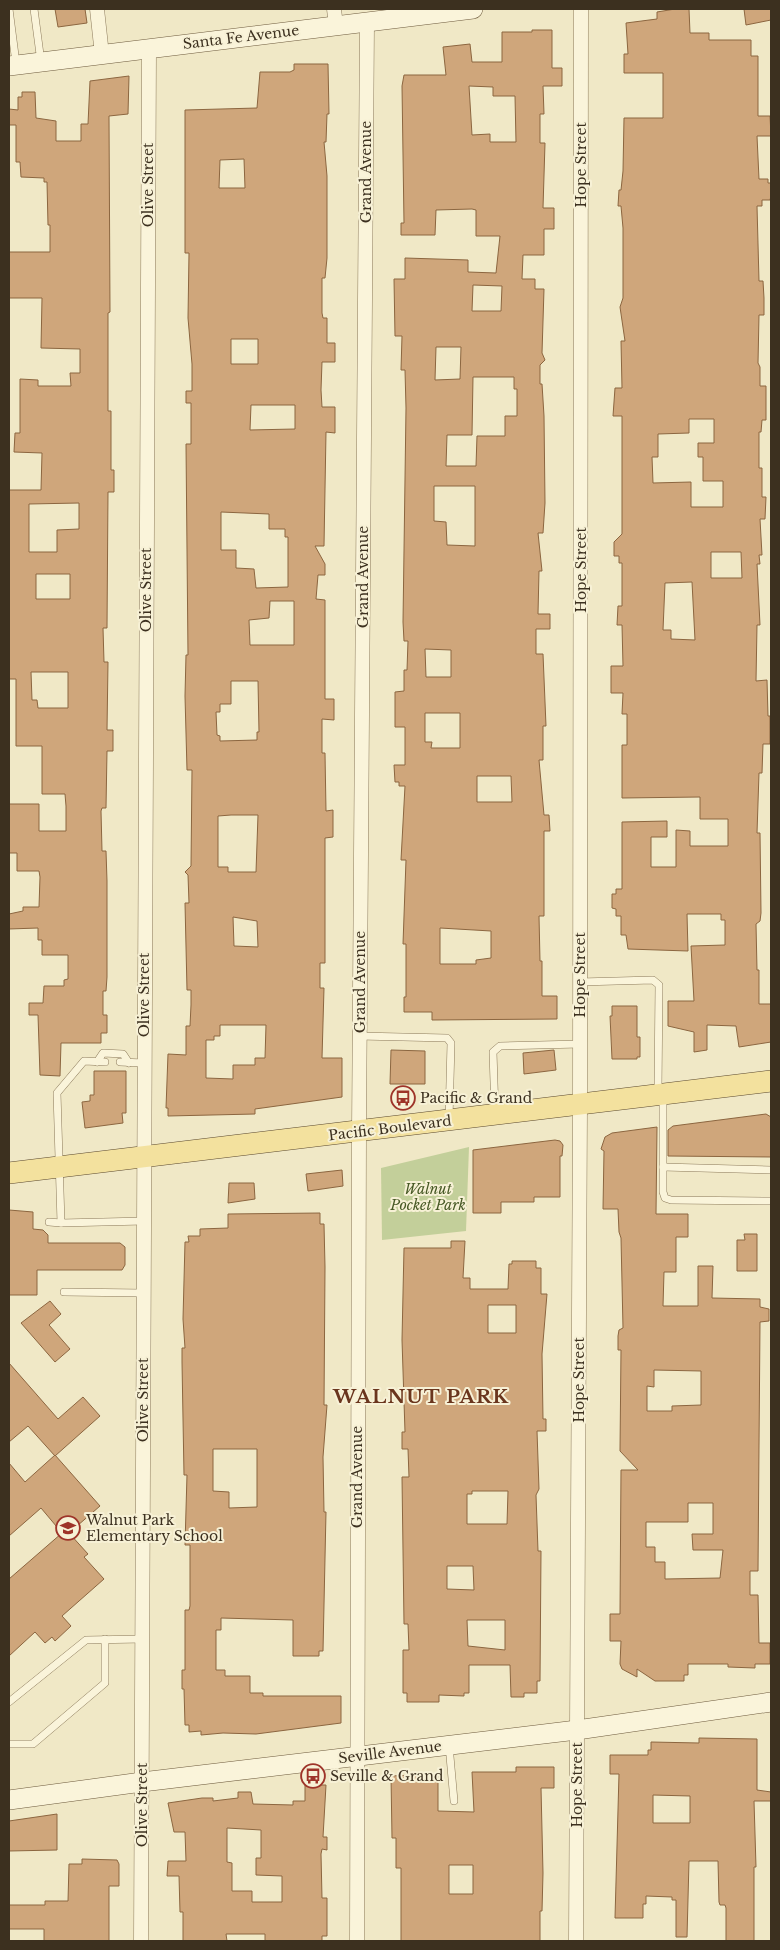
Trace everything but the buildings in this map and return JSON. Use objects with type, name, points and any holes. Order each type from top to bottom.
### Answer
[{"type":"main road","name":"Pacific Boulevard","points":[[9,1173],[580,1106],[771,1081]]},
{"type":"street","points":[[97,9],[102,55]]},
{"type":"street","name":"Santa Fe Avenue","points":[[12,66],[148,49],[335,17],[367,23],[430,12],[473,9]]},
{"type":"street","name":"Hope Street","points":[[576,1941],[580,1106],[581,9]]},
{"type":"street","name":"Grand Avenue","points":[[357,1941],[359,1036],[367,23]]},
{"type":"street","name":"Olive Street","points":[[141,1941],[148,49]]},
{"type":"street","name":"Seville Avenue","points":[[9,1800],[142,1782],[577,1730],[771,1702]]},
{"type":"lane","points":[[9,9],[12,66]]},
{"type":"lane","points":[[34,9],[41,62]]},
{"type":"lane","points":[[580,982],[653,980],[659,985],[663,1192],[666,1198],[671,1200],[771,1201]]},
{"type":"lane","points":[[359,1036],[447,1038],[451,1043],[449,1121]]},
{"type":"lane","points":[[496,1116],[494,1049],[500,1046],[580,1044]]},
{"type":"lane","points":[[61,1223],[57,1094],[84,1061],[101,1062],[103,1053],[123,1054],[129,1063]]},
{"type":"lane","points":[[120,1062],[144,1063]]},
{"type":"lane","points":[[663,1167],[771,1170]]},
{"type":"lane","points":[[50,1222],[144,1221]]},
{"type":"lane","points":[[64,1292],[143,1293]]},
{"type":"lane","points":[[9,1744],[33,1744],[105,1683],[105,1639]]},
{"type":"lane","points":[[9,1702],[86,1640],[142,1639]]},
{"type":"lane","points":[[448,1745],[454,1801]]},
{"type":"green space","name":"Walnut Pocket Park","points":[[469,1147],[466,1231],[382,1240],[381,1168]]},
{"type":"place","name":"Pacific & Grand","points":[[403,1098]]},
{"type":"place","name":"Walnut Park Elementary School","points":[[68,1528]]},
{"type":"place","name":"Seville & Grand","points":[[313,1776]]},
{"type":"district","name":"WALNUT PARK","points":[[421,1396]]}]
